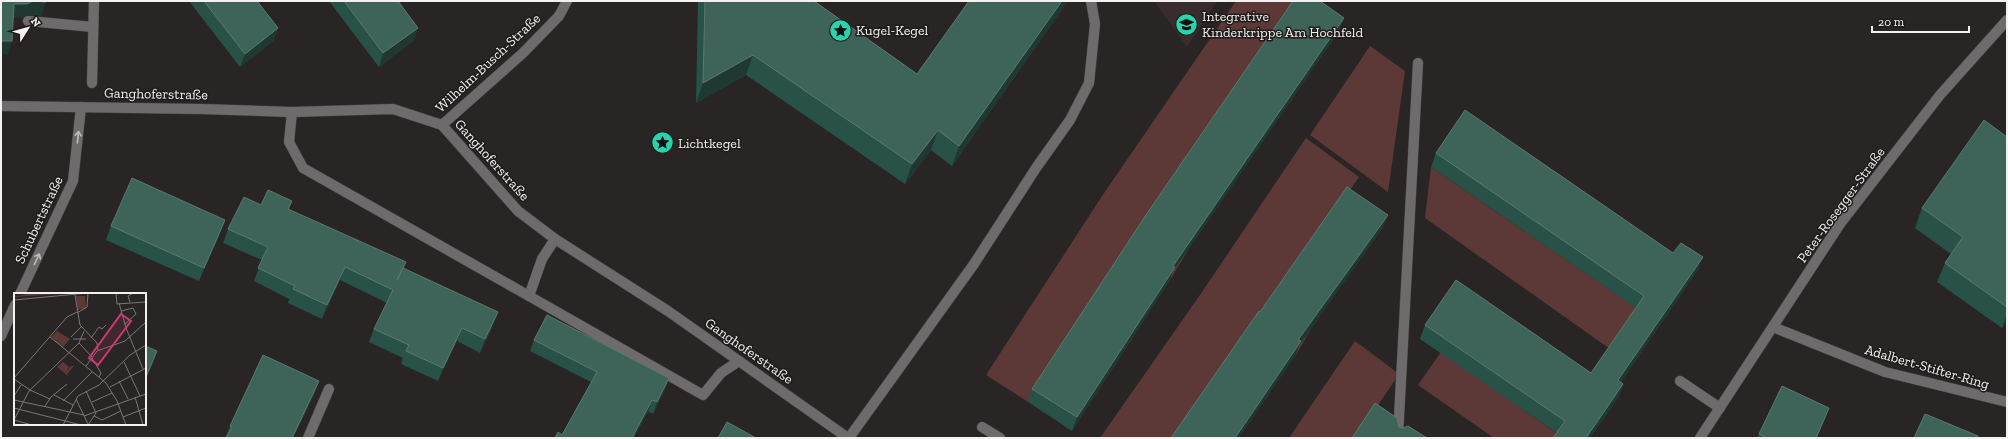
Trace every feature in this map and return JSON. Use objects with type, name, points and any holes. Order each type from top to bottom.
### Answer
[{"type":"street","points":[[92,83],[94,1]]},
{"type":"street","name":"Wilhelm-Busch-Straße","points":[[442,125],[523,53],[559,16],[568,1]]},
{"type":"street","points":[[848,438],[974,264],[1036,168],[1070,120],[1088,83],[1095,24],[1091,1]]},
{"type":"street","name":"Peter-Rosegger-Straße","points":[[1700,438],[1840,224],[1940,95],[2007,20]]},
{"type":"street","points":[[28,21],[93,27]]},
{"type":"street","points":[[1398,436],[1418,63]]},
{"type":"street","name":"Ganghoferstraße","points":[[1,106],[292,112],[394,109],[442,125],[518,211],[555,240],[668,311],[848,438]]},
{"type":"street","name":"Schubertstraße","points":[[20,293],[73,181],[81,107]]},
{"type":"street","points":[[292,112],[289,142],[303,168],[703,395],[721,373],[739,361]]},
{"type":"street","points":[[528,296],[542,259],[555,240]]},
{"type":"street","points":[[1,336],[14,307]]},
{"type":"street","name":"Adalbert-Stifter-Ring","points":[[1773,327],[1885,372],[2007,402]]},
{"type":"street","points":[[1680,381],[1720,408]]},
{"type":"street","points":[[308,438],[329,389]]},
{"type":"street","points":[[982,427],[1000,438]]},
{"type":"shaded area","name":"Integrative Kinderkrippe Am Hochfeld","points":[[1154,1],[1217,1],[1187,47]]},
{"type":"shaded area","points":[[1236,1],[1296,1],[1187,252],[1170,280],[1126,252],[1028,402],[986,375],[1102,196]]},
{"type":"shaded area","points":[[1370,46],[1405,71],[1388,192],[1310,135]]},
{"type":"shaded area","points":[[1306,138],[1359,177],[1274,299],[1311,329],[1296,355],[1254,325],[1175,438],[1100,438],[1202,292]]},
{"type":"shaded area","points":[[1431,167],[1638,309],[1610,349],[1425,218]]},
{"type":"shaded area","points":[[1355,341],[1399,374],[1356,438],[1289,438]]},
{"type":"shaded area","points":[[1441,352],[1558,434],[1555,438],[1494,438],[1418,385]]},
{"type":"building","points":[[1,1],[33,1],[27,4],[14,4],[12,41],[1,41]]},
{"type":"building","points":[[204,1],[257,1],[278,28],[245,54]]},
{"type":"building","points":[[344,1],[398,1],[418,28],[383,53]]},
{"type":"building","points":[[705,1],[814,1],[917,74],[969,1],[1062,1],[959,146],[938,130],[912,164],[753,55],[703,83]]},
{"type":"building","points":[[1293,1],[1320,1],[1344,18],[1173,266],[1175,267],[1077,417],[1032,389],[1146,215]]},
{"type":"building","points":[[1465,110],[1673,253],[1681,243],[1703,257],[1618,380],[1623,384],[1586,438],[1553,438],[1565,421],[1425,325],[1456,280],[1591,373],[1644,296],[1436,153]]},
{"type":"building","points":[[1984,120],[2007,137],[2007,307],[1945,263],[1963,237],[1922,208]]},
{"type":"building","points":[[132,178],[225,220],[204,268],[111,226]]},
{"type":"building","points":[[1347,187],[1388,215],[1298,340],[1301,341],[1235,438],[1171,438],[1259,311],[1260,312]]},
{"type":"building","points":[[268,190],[292,201],[288,209],[406,262],[403,268],[498,312],[485,339],[462,328],[443,368],[406,351],[409,345],[374,329],[393,290],[345,267],[327,305],[293,289],[295,286],[258,268],[268,247],[228,229],[244,197],[261,205]]},
{"type":"building","points":[[547,315],[669,378],[657,402],[652,400],[632,438],[555,438],[558,432],[562,435],[597,372],[534,340]]},
{"type":"building","points":[[146,346],[157,351],[146,377]]},
{"type":"building","points":[[263,355],[319,381],[292,438],[226,438],[232,427],[230,426]]},
{"type":"building","points":[[1782,386],[1829,408],[1816,438],[1767,438],[1759,434]]},
{"type":"building","points":[[1375,403],[1397,418],[1399,427],[1403,428],[1408,426],[1427,438],[1352,438]]},
{"type":"building","points":[[1925,414],[1978,436],[1977,438],[1914,438]]},
{"type":"building","points":[[727,422],[756,438],[718,438]]},
{"type":"place","name":"Integrative Kinderkrippe Am Hochfeld","points":[[1186,24]]},
{"type":"place","name":"Kugel-Kegel","points":[[841,30]]},
{"type":"place","name":"Lichtkegel","points":[[662,143]]}]
